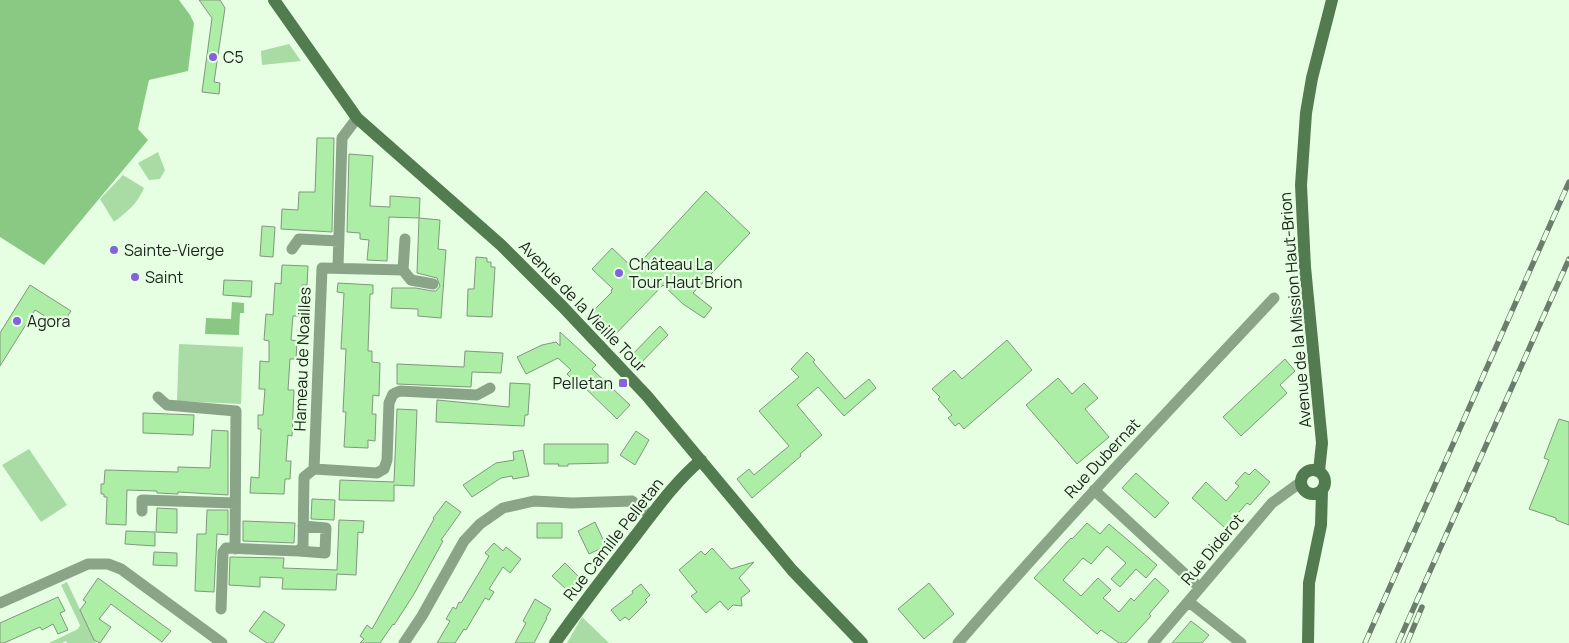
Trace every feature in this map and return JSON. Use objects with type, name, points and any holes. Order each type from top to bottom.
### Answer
[{"type":"street","name":"Avenue de la Vieille Tour","points":[[274,0],[357,118],[502,245],[647,396],[792,570],[862,643]]},
{"type":"street","name":"Avenue de la Mission Haut-Brion","points":[[1308,643],[1309,583],[1321,525],[1322,492],[1326,483],[1323,474],[1319,471],[1322,444],[1305,267],[1301,185],[1306,113],[1312,78],[1332,0]]},
{"type":"street","points":[[357,118],[342,138],[338,267],[403,270]]},
{"type":"street","points":[[292,249],[299,239],[339,241]]},
{"type":"street","points":[[405,239],[403,270],[411,280],[433,284]]},
{"type":"street","name":"Hameau de Noailles","points":[[299,551],[303,546],[304,477],[314,469],[322,268],[338,267]]},
{"type":"street","name":"Rue Dubernat","points":[[958,643],[1026,564],[1274,298]]},
{"type":"street","points":[[314,469],[377,473],[384,469],[387,460],[389,403],[393,394],[400,391],[477,395],[490,388]]},
{"type":"street","points":[[158,397],[166,405],[236,411],[235,549]]},
{"type":"street","name":"Rue Camille Pelletan","points":[[555,643],[582,604],[651,516],[690,469],[701,460]]},
{"type":"street","points":[[1319,471],[1307,471],[1301,482],[1303,490],[1306,492],[1314,495],[1322,492]]},
{"type":"street","name":"Rue Diderot","points":[[1153,643],[1272,503],[1301,482]]},
{"type":"street","points":[[1094,490],[1200,588]]},
{"type":"street","points":[[142,511],[142,500],[235,503]]},
{"type":"street","points":[[404,643],[422,616],[464,541],[480,524],[503,508],[534,501],[572,503],[632,501],[651,516]]},
{"type":"street","points":[[221,609],[223,552],[226,548],[325,553],[326,528],[303,526]]},
{"type":"street","points":[[0,603],[88,564],[108,564],[121,569],[222,643]]},
{"type":"street","points":[[1189,602],[1241,643]]},
{"type":"shaded area","points":[[0,0],[179,0],[194,23],[188,71],[149,80],[138,129],[148,140],[44,265],[0,237]]},
{"type":"shaded area","points":[[289,44],[301,61],[262,65],[261,51]]},
{"type":"shaded area","points":[[158,152],[165,170],[160,179],[149,180],[138,163]]},
{"type":"shaded area","points":[[123,175],[144,188],[128,211],[114,222],[100,199]]},
{"type":"shaded area","points":[[232,302],[244,303],[244,313],[240,313],[239,335],[205,334],[206,318],[231,319]]},
{"type":"shaded area","points":[[179,344],[243,347],[241,404],[177,401]]},
{"type":"shaded area","points":[[29,449],[67,505],[41,522],[2,465]]},
{"type":"shaded area","points":[[67,582],[96,643],[67,643],[66,641],[62,643],[49,643],[78,629],[80,625],[61,585]]},
{"type":"shaded area","points":[[582,617],[608,642],[609,643],[567,643]]},
{"type":"building","name":"C5","points":[[199,0],[220,0],[225,8],[214,82],[220,83],[219,94],[202,92],[212,18]]},
{"type":"building","points":[[317,138],[334,138],[332,232],[281,229],[282,209],[298,210],[299,192],[315,192]]},
{"type":"building","points":[[349,154],[373,156],[370,206],[390,207],[390,196],[420,198],[419,218],[389,217],[387,261],[367,260],[369,240],[360,239],[360,233],[347,232]]},
{"type":"building","points":[[706,191],[750,233],[693,293],[712,308],[704,318],[683,304],[663,285],[608,342],[586,318],[613,289],[592,269],[612,248],[635,268]]},
{"type":"building","points":[[419,218],[440,220],[438,249],[446,250],[441,318],[418,316],[418,309],[391,308],[392,288],[416,288],[436,291],[440,286],[437,278],[417,273]]},
{"type":"building","points":[[262,226],[275,227],[273,257],[260,256]]},
{"type":"building","points":[[476,257],[487,258],[487,262],[491,262],[491,267],[495,267],[492,317],[467,316],[468,289],[474,289]]},
{"type":"building","points":[[282,265],[308,266],[307,285],[302,285],[301,316],[293,316],[291,340],[297,341],[296,359],[290,359],[288,390],[294,390],[292,436],[288,435],[286,461],[291,461],[290,479],[285,479],[284,494],[250,493],[251,477],[259,478],[261,429],[258,429],[258,415],[263,415],[265,389],[259,389],[260,361],[269,362],[269,341],[264,340],[266,314],[273,315],[275,283],[281,284]]},
{"type":"building","points":[[224,280],[252,281],[251,297],[223,295]]},
{"type":"building","points":[[338,283],[373,285],[373,294],[370,294],[368,351],[372,351],[372,362],[380,363],[379,396],[373,395],[372,414],[376,414],[375,441],[368,440],[368,448],[344,447],[346,412],[343,412],[346,349],[341,349],[344,293],[337,292]]},
{"type":"building","name":"Agora","points":[[30,285],[71,311],[61,326],[35,310],[0,366],[0,333]]},
{"type":"building","points":[[660,326],[668,335],[636,368],[628,359]]},
{"type":"building","points":[[560,332],[596,365],[592,369],[630,405],[617,419],[579,382],[577,384],[567,374],[571,370],[558,358],[526,374],[517,357],[542,345],[556,342],[560,346]]},
{"type":"building","points":[[1007,340],[1032,370],[964,429],[959,423],[955,426],[948,418],[952,415],[932,389],[954,370],[962,379]]},
{"type":"building","points":[[465,351],[503,353],[501,373],[472,372],[471,387],[397,384],[397,364],[464,367]]},
{"type":"building","points":[[807,352],[815,360],[813,362],[845,399],[869,379],[876,388],[844,416],[818,387],[797,405],[822,435],[800,454],[801,456],[752,498],[737,479],[749,469],[754,475],[789,446],[759,411],[799,377],[791,369]]},
{"type":"building","points":[[1285,359],[1295,371],[1280,385],[1287,393],[1241,436],[1223,417]]},
{"type":"building","points":[[1058,378],[1072,394],[1084,383],[1098,398],[1085,409],[1109,437],[1077,464],[1026,405]]},
{"type":"building","points":[[510,383],[530,384],[528,415],[525,415],[524,426],[436,422],[437,400],[509,407]]},
{"type":"building","points":[[397,409],[417,410],[414,486],[394,485],[394,501],[339,500],[340,480],[394,482]]},
{"type":"building","points":[[143,413],[194,415],[193,435],[143,433]]},
{"type":"building","points":[[1559,419],[1569,422],[1569,525],[1556,520],[1556,518],[1529,509],[1549,460],[1544,458]]},
{"type":"building","points":[[212,430],[228,431],[228,495],[178,492],[178,494],[157,493],[157,491],[127,490],[126,525],[106,524],[107,497],[101,494],[101,484],[104,484],[105,470],[178,472],[178,467],[210,468]]},
{"type":"building","points":[[636,431],[649,440],[635,465],[620,455]]},
{"type":"building","points":[[544,444],[608,444],[608,463],[568,464],[568,466],[544,464]]},
{"type":"building","points":[[523,450],[529,476],[513,479],[512,476],[501,478],[472,497],[463,485],[496,463],[514,460],[513,452]]},
{"type":"building","points":[[1255,469],[1270,482],[1250,505],[1247,503],[1225,528],[1192,498],[1206,482],[1226,501],[1239,486],[1235,483],[1245,472],[1249,475]]},
{"type":"building","points":[[1136,473],[1169,503],[1155,518],[1122,488]]},
{"type":"building","points":[[312,499],[335,500],[334,520],[311,519]]},
{"type":"building","points":[[446,501],[461,512],[441,540],[443,541],[414,594],[380,643],[360,643],[364,639],[360,636],[367,625],[372,629],[433,518]]},
{"type":"building","points":[[157,508],[177,509],[177,533],[156,532]]},
{"type":"building","points":[[207,510],[228,510],[228,535],[217,534],[214,592],[195,591],[197,534],[206,534]]},
{"type":"building","points":[[339,520],[364,521],[363,533],[358,532],[356,575],[337,574],[336,590],[282,589],[283,578],[260,577],[260,587],[229,585],[230,557],[284,558],[283,568],[337,570]]},
{"type":"building","points":[[243,521],[295,523],[294,543],[243,541]]},
{"type":"building","points":[[595,522],[606,546],[589,554],[578,531]]},
{"type":"building","points":[[537,523],[562,523],[562,538],[537,538]]},
{"type":"building","points":[[1087,523],[1100,534],[1109,524],[1157,565],[1146,578],[1136,569],[1120,587],[1111,579],[1126,563],[1107,546],[1091,564],[1083,558],[1063,580],[1081,596],[1098,578],[1111,590],[1103,598],[1119,612],[1131,598],[1134,601],[1155,578],[1169,591],[1149,614],[1151,616],[1126,643],[1119,643],[1101,630],[1097,634],[1034,578]]},
{"type":"building","points":[[126,531],[155,532],[155,546],[125,544]]},
{"type":"building","points":[[494,543],[503,551],[506,547],[521,559],[510,573],[503,567],[489,589],[494,592],[489,600],[485,598],[466,630],[464,629],[455,643],[437,643],[450,621],[446,619],[453,607],[456,609],[459,602],[461,603],[489,556],[485,553]]},
{"type":"building","points":[[712,548],[731,569],[754,562],[739,578],[750,591],[741,598],[742,606],[733,605],[728,610],[720,601],[706,613],[691,596],[697,592],[679,570],[701,551],[705,555]]},
{"type":"building","points":[[154,552],[177,553],[177,566],[153,565]]},
{"type":"building","points":[[565,563],[580,578],[568,591],[552,576]]},
{"type":"building","points":[[98,578],[171,631],[162,642],[111,604],[99,619],[111,627],[100,643],[94,640],[80,610],[86,602],[83,600]]},
{"type":"building","points":[[929,583],[954,614],[924,639],[898,609]]},
{"type":"building","points":[[641,584],[650,595],[645,600],[647,602],[629,620],[625,617],[620,621],[611,610],[633,593],[632,591]]},
{"type":"building","points":[[58,597],[65,611],[60,613],[68,630],[58,634],[53,624],[42,630],[40,627],[0,643],[0,623]]},
{"type":"building","points":[[535,599],[551,609],[547,618],[534,643],[515,643],[526,623],[523,621]]},
{"type":"building","points":[[264,611],[285,625],[273,643],[267,643],[249,631]]},
{"type":"building","points":[[1191,621],[1209,635],[1202,643],[1172,643]]},
{"type":"railway","points":[[1365,643],[1569,182]]},
{"type":"railway","points":[[1398,643],[1569,259]]},
{"type":"railway","points":[[1407,643],[1422,607]]},
{"type":"place","name":"C5","points":[[213,57]]},
{"type":"place","name":"Sainte-Vierge","points":[[114,250]]},
{"type":"place","name":"Château La Tour Haut Brion","points":[[619,273]]},
{"type":"place","name":"Saint","points":[[135,277]]},
{"type":"place","name":"Agora","points":[[17,321]]},
{"type":"place","name":"Pelletan","points":[[623,383]]}]
